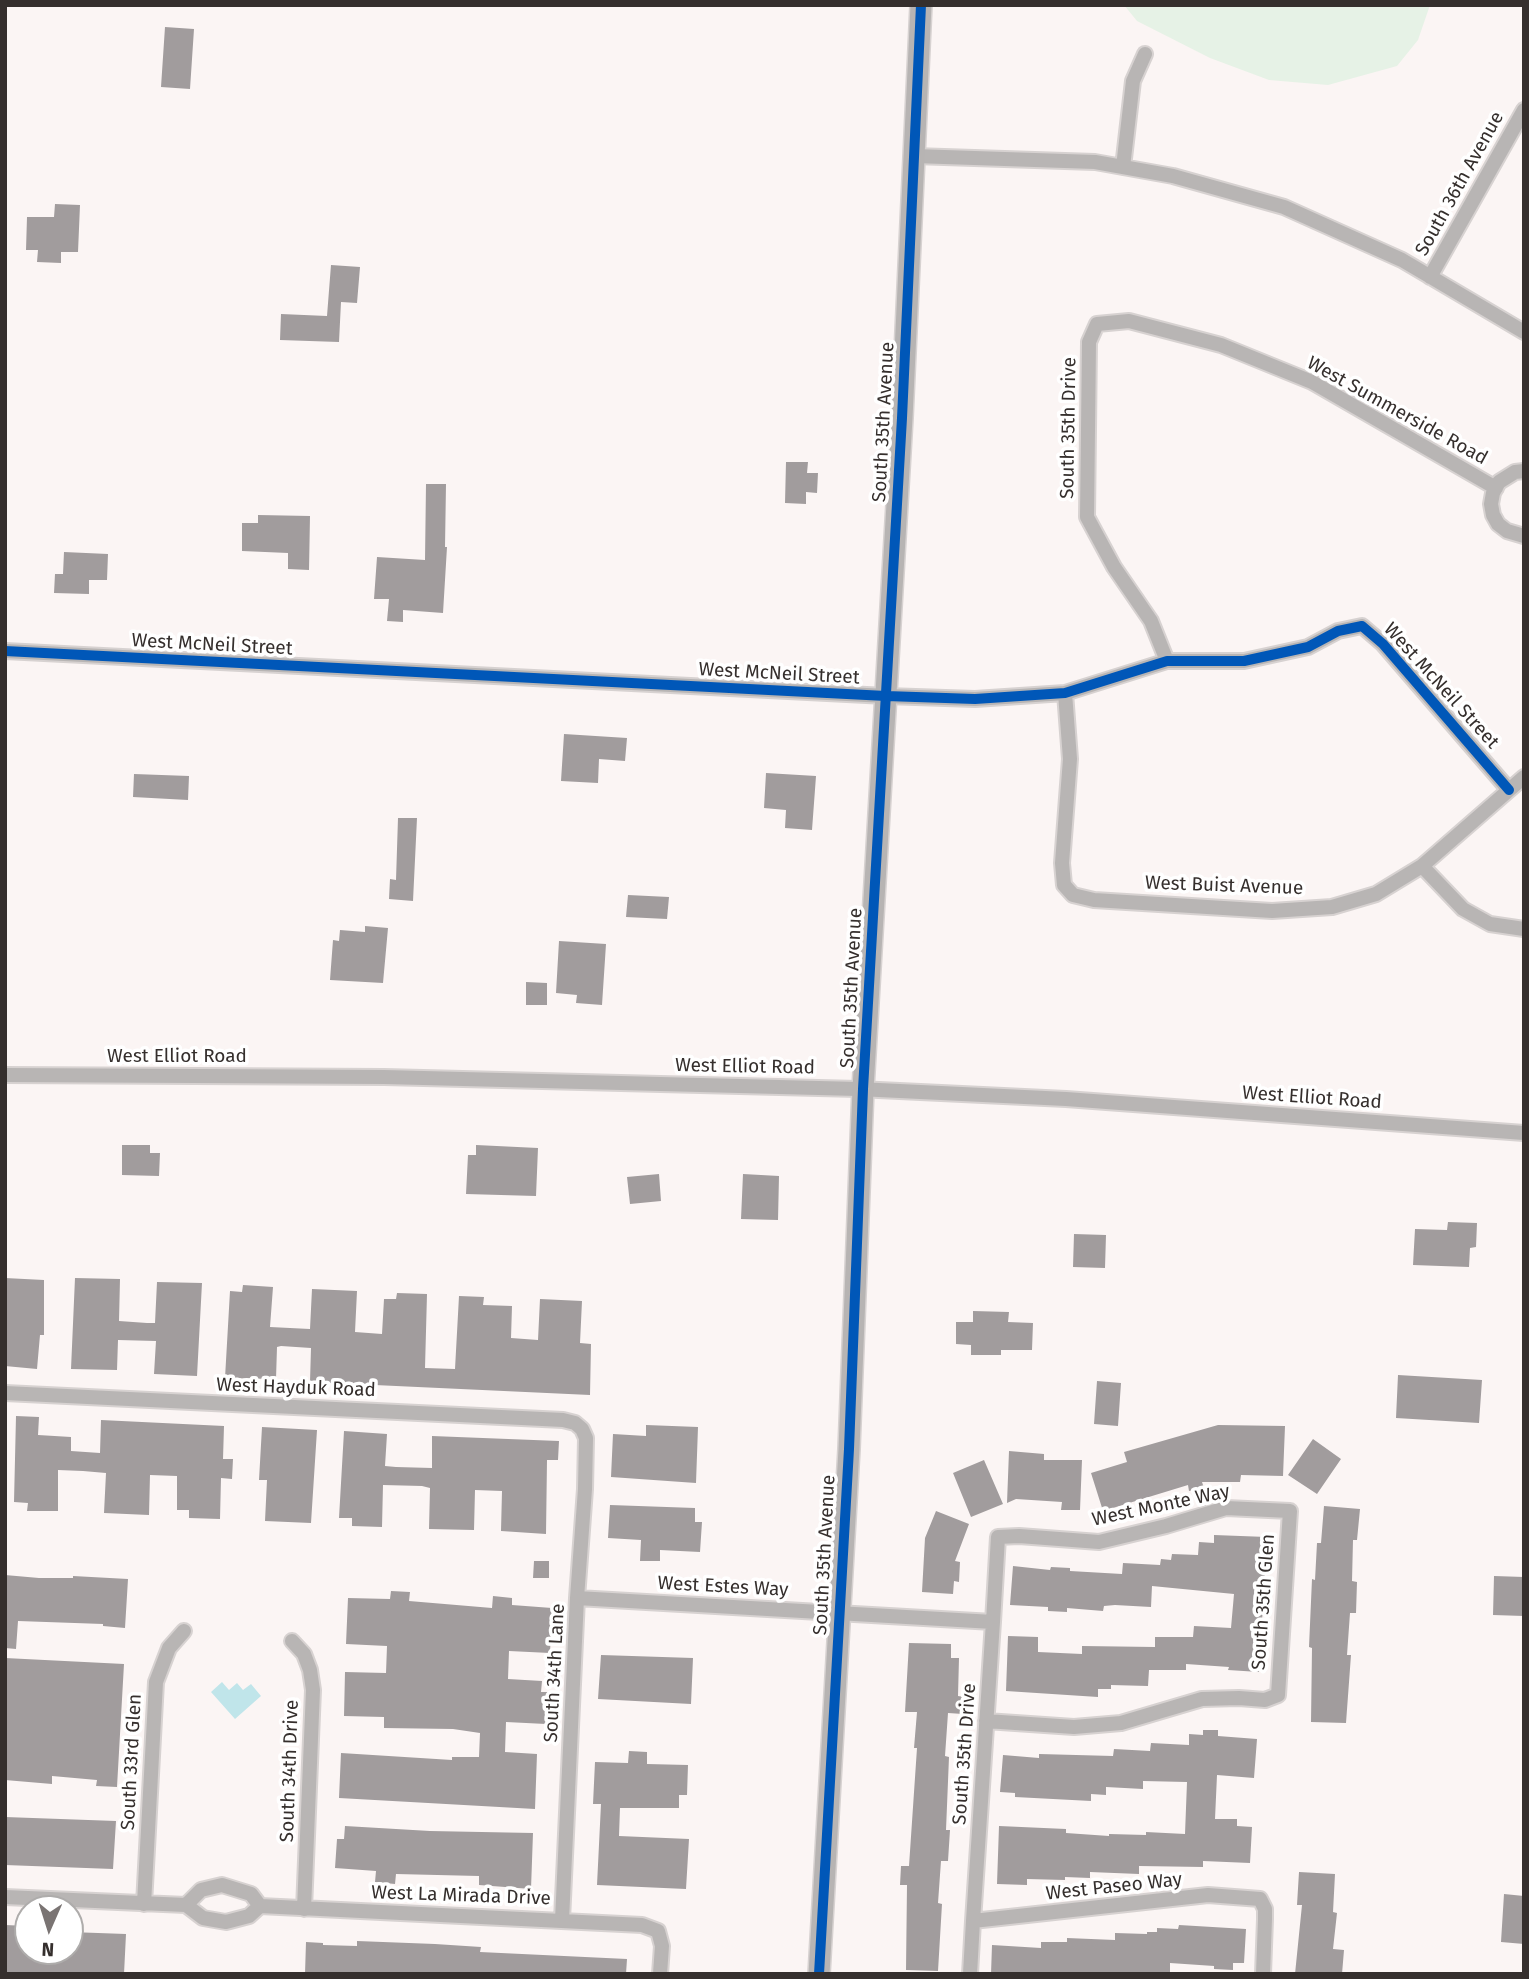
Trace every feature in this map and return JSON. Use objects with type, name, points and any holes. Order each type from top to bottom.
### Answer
[{"type":"street","name":"South 35th Avenue","points":[[819,1974],[921,5]]},
{"type":"street","points":[[1123,167],[1133,80],[1145,54]]},
{"type":"street","name":"South 36th Avenue","points":[[1430,277],[1524,110]]},
{"type":"street","points":[[914,156],[1095,162],[1173,176],[1284,206],[1402,260],[1524,332]]},
{"type":"street","name":"West Summerside Road","points":[[1089,342],[1097,324],[1129,321],[1221,345],[1312,382],[1496,488]]},
{"type":"street","name":"South 35th Drive","points":[[1089,342],[1087,517],[1114,567],[1151,621],[1167,662]]},
{"type":"street","points":[[1524,471],[1505,477],[1496,488],[1491,504],[1498,524],[1507,531],[1524,536]]},
{"type":"street","name":"West McNeil Street","points":[[5,651],[975,699],[1065,693],[1167,662],[1244,661],[1308,647],[1338,631],[1362,626],[1383,644],[1508,790]]},
{"type":"street","name":"West Buist Avenue","points":[[1065,693],[1070,759],[1062,863],[1064,884],[1073,895],[1094,900],[1272,911],[1332,907],[1365,898],[1422,866],[1524,777]]},
{"type":"street","points":[[1422,866],[1463,909],[1490,923],[1524,929]]},
{"type":"street","name":"West Elliot Road","points":[[5,1075],[384,1077],[863,1089],[1066,1099],[1524,1133]]},
{"type":"street","name":"West Hayduk Road","points":[[5,1393],[563,1420],[575,1423],[582,1429]]},
{"type":"street","name":"South 34th Lane","points":[[562,1920],[586,1452],[586,1438],[582,1429]]},
{"type":"street","name":"West Monte Way","points":[[999,1537],[1099,1542],[1226,1508],[1290,1511]]},
{"type":"street","name":"South 35th Glen","points":[[986,1721],[1074,1727],[1121,1723],[1202,1699],[1265,1700],[1278,1695],[1290,1511]]},
{"type":"street","name":"South 35th Drive","points":[[970,1974],[999,1537]]},
{"type":"street","name":"West Estes Way","points":[[577,1598],[993,1622]]},
{"type":"street","name":"South 33rd Glen","points":[[144,1904],[156,1682],[170,1648],[184,1631]]},
{"type":"street","name":"South 34th Drive","points":[[292,1641],[304,1654],[313,1690],[304,1909]]},
{"type":"street","name":"West La Mirada Drive","points":[[186,1905],[201,1891],[222,1885],[251,1894],[260,1906],[642,1925],[658,1931],[662,1946],[660,1974]]},
{"type":"street","name":"West Paseo Way","points":[[973,1921],[1208,1895],[1260,1899],[1265,1909],[1263,1974]]},
{"type":"street","points":[[5,1897],[186,1905],[203,1918],[226,1922],[248,1916],[260,1906]]},
{"type":"shaded area","points":[[1124,5],[1430,5],[1418,40],[1397,66],[1328,85],[1269,80],[1210,58],[1137,21]]},
{"type":"water","points":[[222,1682],[229,1690],[237,1683],[243,1690],[251,1684],[261,1696],[235,1719],[211,1692]]},
{"type":"building","points":[[165,27],[194,29],[190,89],[161,87]]},
{"type":"building","points":[[55,204],[80,205],[78,252],[61,252],[61,263],[37,262],[38,250],[26,250],[27,217],[54,217]]},
{"type":"building","points":[[331,265],[360,267],[357,303],[341,302],[339,342],[280,340],[281,314],[327,316]]},
{"type":"building","points":[[786,462],[808,462],[807,473],[818,473],[817,493],[806,492],[806,504],[785,503]]},
{"type":"building","points":[[426,484],[446,484],[447,547],[443,613],[403,610],[403,622],[387,621],[389,599],[374,599],[377,557],[425,560]]},
{"type":"building","points":[[258,515],[310,516],[309,570],[288,569],[288,553],[242,551],[242,523],[258,523]]},
{"type":"building","points":[[64,552],[108,554],[107,580],[89,580],[89,594],[54,593],[55,574],[63,574]]},
{"type":"building","points":[[564,734],[627,738],[625,761],[599,759],[598,783],[561,781]]},
{"type":"building","points":[[766,773],[816,776],[812,830],[785,828],[786,810],[764,808]]},
{"type":"building","points":[[134,774],[189,776],[188,800],[133,797]]},
{"type":"building","points":[[398,818],[417,818],[413,901],[389,899],[390,879],[396,880]]},
{"type":"building","points":[[628,895],[669,897],[667,919],[626,917]]},
{"type":"building","points":[[365,926],[388,928],[383,983],[330,980],[333,940],[339,941],[340,930],[365,932]]},
{"type":"building","points":[[559,941],[606,944],[602,1005],[576,1003],[577,995],[556,993]]},
{"type":"building","points":[[526,982],[547,983],[547,1005],[526,1005]]},
{"type":"building","points":[[122,1145],[150,1145],[150,1153],[160,1153],[159,1176],[122,1175]]},
{"type":"building","points":[[476,1145],[538,1148],[536,1196],[466,1194],[468,1155],[476,1155]]},
{"type":"building","points":[[659,1174],[661,1201],[630,1204],[627,1177]]},
{"type":"building","points":[[743,1174],[779,1176],[778,1220],[741,1219]]},
{"type":"building","points":[[1448,1222],[1477,1223],[1476,1247],[1470,1248],[1469,1267],[1413,1265],[1415,1229],[1447,1230]]},
{"type":"building","points":[[1074,1234],[1106,1235],[1105,1268],[1073,1267]]},
{"type":"building","points":[[5,1278],[44,1280],[44,1335],[40,1335],[37,1369],[5,1366]]},
{"type":"building","points":[[75,1278],[120,1279],[119,1321],[147,1323],[155,1323],[157,1282],[202,1283],[197,1376],[154,1374],[156,1341],[118,1340],[117,1370],[71,1369]]},
{"type":"building","points":[[243,1285],[273,1287],[270,1327],[310,1329],[312,1289],[357,1291],[355,1332],[382,1334],[384,1299],[396,1299],[397,1293],[427,1294],[425,1368],[455,1369],[459,1296],[484,1297],[483,1305],[512,1306],[511,1338],[538,1340],[540,1299],[582,1301],[580,1343],[591,1344],[590,1395],[310,1382],[311,1348],[281,1346],[277,1347],[276,1379],[225,1378],[230,1291],[242,1292]]},
{"type":"building","points":[[973,1311],[1009,1312],[1008,1322],[1033,1323],[1032,1350],[1001,1350],[1001,1355],[971,1355],[971,1345],[956,1344],[956,1322],[973,1322]]},
{"type":"building","points":[[1398,1375],[1482,1380],[1479,1423],[1396,1418]]},
{"type":"building","points":[[1097,1381],[1121,1383],[1118,1426],[1094,1424]]},
{"type":"building","points":[[16,1416],[39,1417],[38,1435],[71,1437],[71,1451],[100,1453],[101,1420],[224,1426],[223,1459],[233,1459],[232,1479],[221,1478],[220,1519],[189,1518],[189,1510],[177,1510],[177,1476],[150,1475],[149,1515],[104,1513],[106,1473],[83,1471],[58,1470],[58,1511],[27,1511],[28,1503],[14,1502]]},
{"type":"building","points":[[646,1425],[698,1427],[696,1483],[611,1477],[613,1434],[646,1436]]},
{"type":"building","points":[[1218,1425],[1285,1426],[1283,1476],[1241,1475],[1240,1482],[1202,1482],[1204,1488],[1189,1491],[1188,1485],[1103,1511],[1091,1473],[1127,1462],[1124,1452]]},
{"type":"building","points":[[262,1427],[317,1430],[311,1523],[265,1521],[267,1480],[259,1480]]},
{"type":"building","points":[[344,1431],[387,1434],[385,1466],[396,1467],[432,1468],[432,1436],[559,1441],[558,1460],[547,1460],[546,1534],[501,1531],[502,1491],[475,1490],[474,1530],[429,1529],[430,1488],[422,1486],[383,1485],[382,1527],[352,1526],[352,1518],[339,1518]]},
{"type":"building","points":[[1313,1439],[1341,1459],[1317,1494],[1288,1475]]},
{"type":"building","points":[[1009,1451],[1044,1454],[1044,1460],[1082,1460],[1080,1510],[1061,1510],[1062,1502],[1016,1499],[1007,1503]]},
{"type":"building","points":[[984,1460],[1003,1504],[971,1517],[953,1473]]},
{"type":"building","points":[[610,1505],[695,1508],[695,1522],[702,1522],[700,1552],[660,1550],[660,1561],[640,1561],[641,1540],[608,1538]]},
{"type":"building","points":[[1324,1506],[1360,1509],[1357,1540],[1353,1540],[1352,1581],[1357,1582],[1356,1613],[1350,1613],[1347,1655],[1351,1655],[1346,1723],[1311,1722],[1312,1648],[1309,1647],[1312,1579],[1315,1580],[1317,1543],[1321,1543]]},
{"type":"building","points":[[936,1511],[969,1524],[955,1561],[960,1562],[959,1582],[954,1581],[953,1594],[922,1592],[925,1538]]},
{"type":"building","points":[[1214,1535],[1267,1537],[1259,1672],[1186,1664],[1186,1670],[1149,1670],[1148,1686],[1111,1685],[1111,1689],[1098,1689],[1098,1697],[1006,1691],[1008,1636],[1038,1637],[1038,1652],[1082,1654],[1082,1646],[1155,1647],[1155,1637],[1193,1637],[1194,1626],[1231,1628],[1234,1594],[1152,1586],[1151,1607],[1115,1605],[1104,1606],[1103,1611],[1067,1608],[1067,1612],[1048,1611],[1048,1607],[1010,1605],[1013,1566],[1050,1570],[1051,1567],[1070,1568],[1070,1571],[1122,1574],[1123,1563],[1160,1565],[1161,1559],[1171,1560],[1172,1554],[1198,1555],[1199,1542],[1214,1543]]},
{"type":"building","points":[[534,1561],[549,1561],[549,1578],[533,1578]]},
{"type":"building","points":[[5,1575],[128,1579],[125,1628],[103,1624],[18,1621],[16,1649],[5,1648]]},
{"type":"building","points":[[1494,1576],[1524,1577],[1524,1616],[1493,1615]]},
{"type":"building","points":[[391,1591],[410,1592],[409,1601],[492,1608],[493,1596],[512,1598],[512,1605],[552,1608],[550,1653],[509,1651],[508,1679],[542,1681],[541,1692],[548,1692],[546,1724],[506,1722],[505,1752],[537,1754],[535,1809],[339,1798],[341,1753],[452,1760],[452,1757],[479,1757],[480,1733],[453,1729],[384,1728],[384,1717],[344,1716],[345,1672],[386,1673],[387,1646],[346,1644],[348,1598],[390,1599]]},
{"type":"building","points":[[909,1643],[951,1644],[951,1658],[959,1658],[958,1696],[964,1697],[963,1714],[948,1713],[945,1756],[949,1757],[946,1830],[950,1830],[948,1861],[941,1861],[938,1903],[942,1904],[938,1971],[906,1970],[907,1885],[900,1885],[901,1866],[909,1866],[917,1748],[914,1748],[917,1712],[905,1712]]},
{"type":"building","points":[[601,1655],[693,1658],[691,1704],[598,1699]]},
{"type":"building","points":[[5,1658],[124,1664],[117,1787],[96,1786],[97,1780],[52,1776],[52,1784],[5,1780]]},
{"type":"building","points":[[1203,1730],[1218,1730],[1218,1736],[1257,1739],[1254,1778],[1217,1775],[1215,1819],[1237,1819],[1237,1826],[1252,1827],[1250,1863],[1203,1861],[1203,1867],[1139,1866],[1139,1874],[1090,1872],[1090,1878],[1027,1879],[1027,1885],[997,1884],[999,1826],[1066,1829],[1066,1833],[1109,1836],[1146,1835],[1146,1832],[1185,1834],[1187,1782],[1143,1781],[1143,1789],[1106,1787],[1106,1795],[1091,1794],[1091,1801],[1015,1797],[1015,1793],[1000,1792],[1003,1755],[1039,1758],[1039,1754],[1113,1756],[1114,1749],[1150,1751],[1151,1743],[1189,1745],[1189,1734],[1203,1735]]},
{"type":"building","points":[[629,1751],[647,1752],[647,1764],[688,1765],[687,1795],[679,1795],[679,1808],[620,1808],[619,1836],[689,1839],[686,1889],[597,1885],[601,1804],[593,1804],[595,1762],[628,1763]]},
{"type":"building","points":[[5,1817],[116,1821],[113,1869],[5,1865]]},
{"type":"building","points":[[345,1826],[533,1833],[531,1889],[479,1885],[479,1876],[396,1874],[395,1884],[375,1882],[376,1871],[335,1868],[337,1839],[344,1839]]},
{"type":"building","points":[[1299,1872],[1335,1874],[1333,1912],[1337,1913],[1333,1949],[1344,1950],[1342,1974],[1295,1974],[1302,1905],[1297,1905]]},
{"type":"building","points":[[1504,1894],[1524,1896],[1524,1944],[1501,1942]]},
{"type":"building","points":[[5,1925],[14,1925],[14,1965],[84,1965],[84,1932],[126,1934],[124,1974],[5,1974]]},
{"type":"building","points":[[1179,1925],[1246,1929],[1244,1963],[1233,1963],[1233,1970],[1170,1963],[1170,1974],[991,1974],[992,1945],[1041,1948],[1041,1942],[1067,1942],[1067,1938],[1115,1940],[1115,1933],[1147,1934],[1157,1932],[1157,1928],[1178,1929]]},
{"type":"building","points":[[357,1941],[481,1947],[480,1952],[627,1959],[626,1974],[305,1974],[306,1942],[357,1946]]},
{"type":"cycle path","points":[[819,1974],[849,1449],[863,1089],[902,418],[921,5]]},
{"type":"cycle path","points":[[5,651],[975,699],[1065,693],[1167,661],[1244,661],[1308,647],[1338,631],[1362,626],[1383,644],[1509,790]]}]
